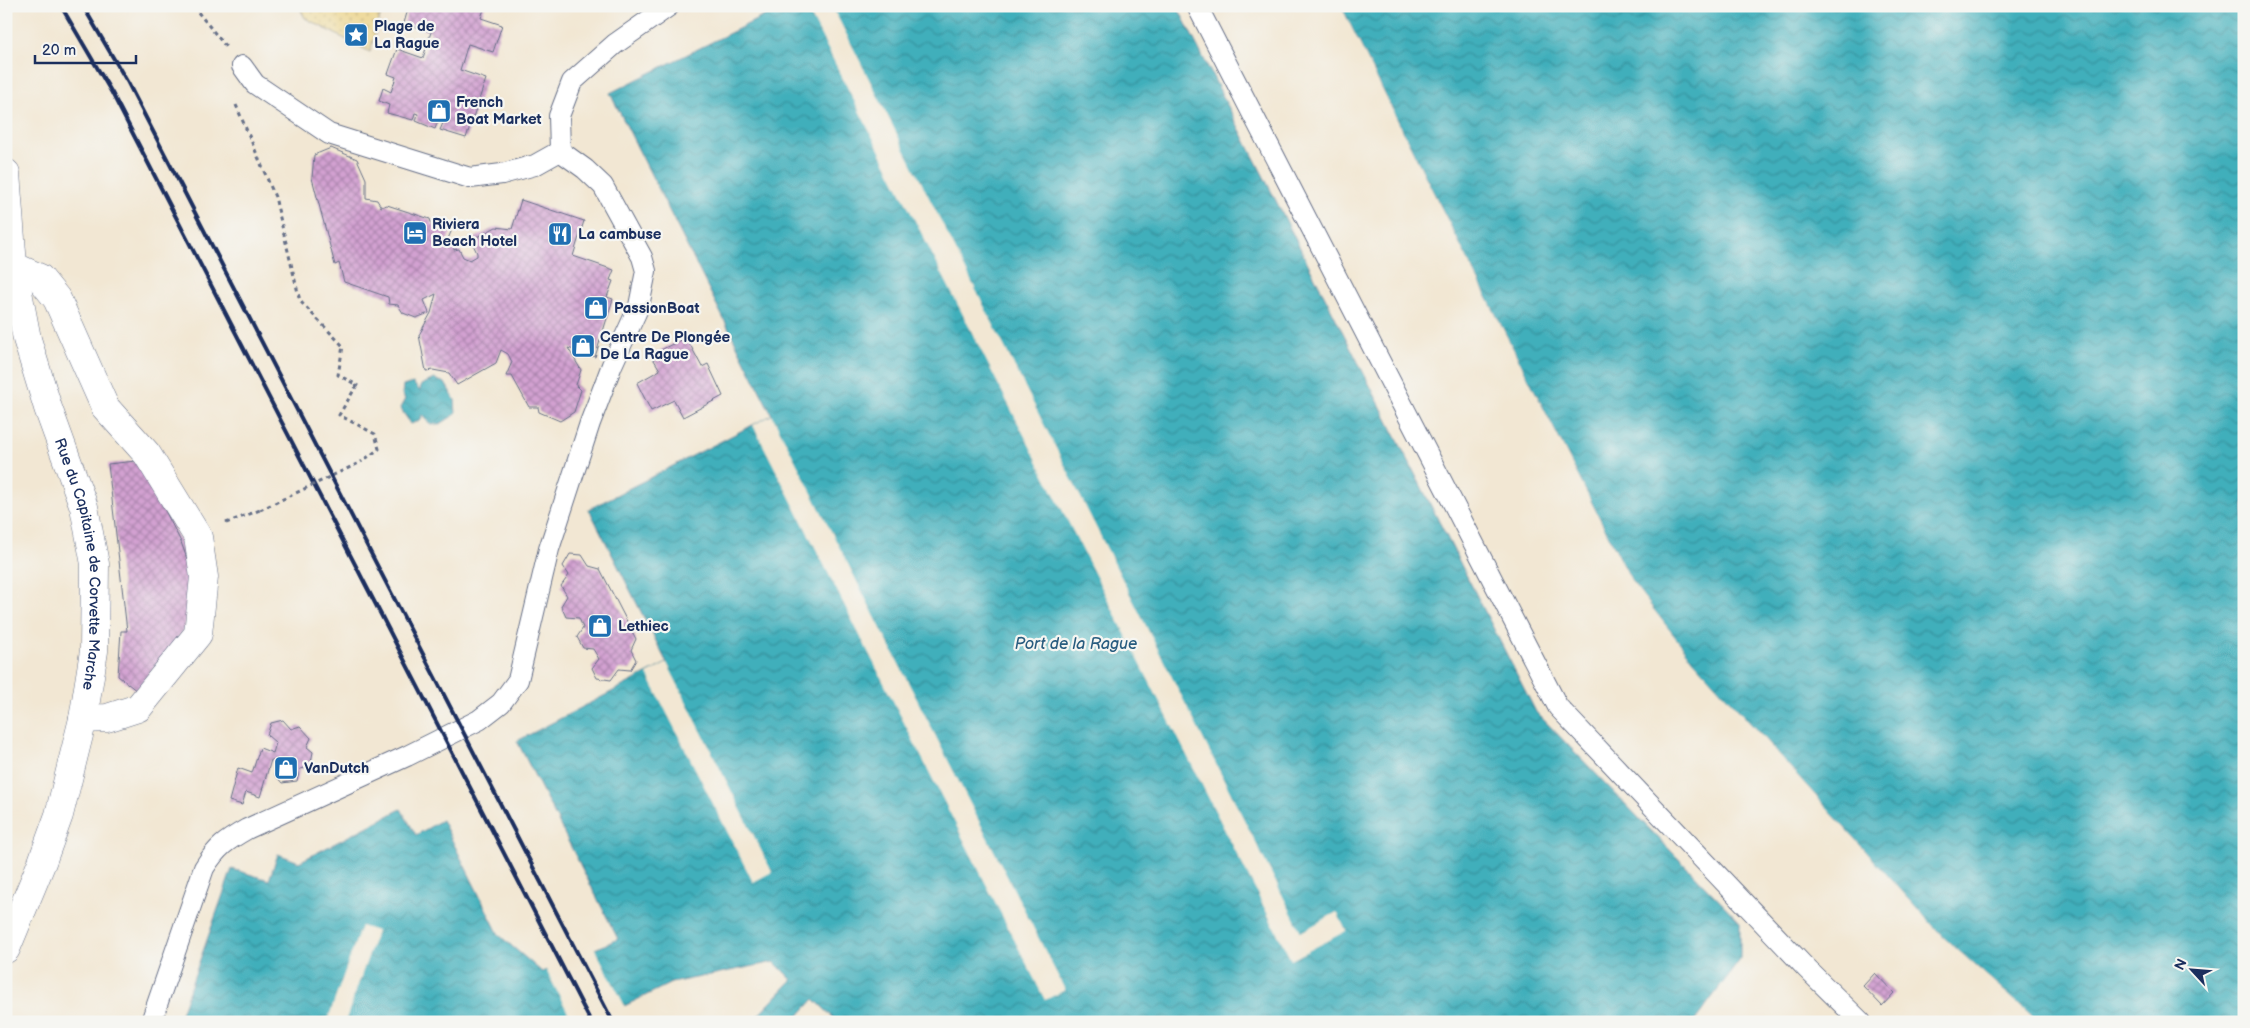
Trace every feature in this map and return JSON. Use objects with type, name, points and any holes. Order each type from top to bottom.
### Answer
[{"type":"main road","name":"Rue du Capitaine de Corvette Marche","points":[[6,173],[13,266],[27,339],[48,408],[84,507],[95,564],[94,651],[83,719],[59,815],[6,949]]},
{"type":"main road","points":[[13,266],[40,278],[57,299],[105,407],[147,454],[198,537],[204,577],[198,634],[138,708],[107,718],[83,719]]},
{"type":"lane","points":[[560,151],[559,116],[572,82],[615,44],[670,6]]},
{"type":"lane","points":[[1197,6],[1558,707],[1807,969],[1861,1022]]},
{"type":"lane","points":[[242,66],[255,84],[329,134],[470,178],[502,174],[534,165],[560,151]]},
{"type":"lane","points":[[151,1022],[204,868],[214,851],[226,840],[247,829],[407,756],[479,720],[500,703],[518,680],[549,549],[590,423],[612,365],[638,306],[646,272],[642,257],[603,186],[585,169],[560,151]]},
{"type":"path","points":[[193,6],[242,66],[233,82],[235,103],[276,197],[300,301],[343,346],[338,375],[357,385],[339,415],[375,434],[379,449],[360,462],[260,510],[218,526]]},
{"type":"sand","name":"Plage de La Rague","points":[[299,6],[383,6],[370,52],[305,18]]},
{"type":"water","name":"Port de la Rague","points":[[784,6],[1177,6],[1536,712],[1740,922],[1740,960],[1694,1022],[838,1022],[814,999],[793,1022],[752,1022],[792,980],[774,962],[671,983],[592,1022],[178,1022],[232,869],[269,880],[278,854],[299,862],[401,809],[416,835],[442,820],[499,935],[542,972],[618,939],[517,741],[667,663],[589,509],[772,415],[610,93]]},
{"type":"water","points":[[1341,6],[2244,6],[2244,1022],[2039,1022],[1943,937],[1693,660],[1632,582],[1427,180]]},
{"type":"water","points":[[434,379],[445,383],[455,400],[456,414],[440,424],[430,424],[422,414],[421,420],[411,424],[400,408],[405,399],[402,394],[403,386],[413,383],[420,391],[421,385]]},
{"type":"pier","points":[[806,6],[832,6],[1301,932],[1337,912],[1346,931],[1291,960]]},
{"type":"pier","points":[[1339,6],[1341,6],[1427,180],[1632,582],[1693,660],[1943,937],[2039,1022],[2035,1022],[1941,939],[1691,661],[1630,583],[1425,181]]},
{"type":"pier","points":[[772,415],[1065,990],[1045,1000],[753,425]]},
{"type":"pier","points":[[667,663],[772,872],[753,882],[647,674]]},
{"type":"pier","points":[[361,926],[377,931],[345,1022],[327,1022]]},
{"type":"pier","points":[[594,947],[626,1008],[598,1022],[573,1022],[545,968]]},
{"type":"building","points":[[409,6],[485,6],[481,18],[502,25],[493,52],[468,44],[460,70],[486,79],[466,138],[440,130],[443,123],[438,121],[435,129],[416,121],[418,114],[415,113],[413,120],[387,113],[389,105],[379,101],[383,88],[391,92],[396,77],[388,74],[397,49],[423,58],[431,32],[404,23]]},
{"type":"building","points":[[331,148],[357,159],[366,179],[366,198],[377,200],[381,207],[387,205],[430,219],[432,225],[439,223],[445,225],[451,232],[447,241],[454,244],[454,250],[459,249],[463,257],[470,260],[477,256],[471,240],[496,227],[512,229],[521,200],[584,221],[573,256],[614,270],[610,280],[613,281],[607,297],[613,299],[595,357],[568,348],[581,370],[576,385],[581,390],[574,412],[560,421],[539,412],[538,407],[529,407],[512,376],[506,376],[512,362],[508,354],[501,350],[496,363],[457,385],[449,373],[433,370],[426,371],[419,335],[431,313],[436,294],[424,300],[429,313],[416,318],[403,313],[398,305],[389,304],[388,297],[344,282],[339,263],[335,265],[312,178],[314,155]]},
{"type":"building","points":[[686,337],[702,367],[708,364],[723,396],[683,417],[674,400],[651,411],[637,383],[660,370],[651,355]]},
{"type":"building","points":[[136,461],[153,487],[181,542],[192,573],[185,629],[137,691],[118,676],[121,631],[127,631],[108,464]]},
{"type":"building","points":[[570,554],[582,555],[589,566],[600,569],[636,639],[631,650],[636,660],[630,670],[619,669],[611,680],[597,678],[592,668],[599,659],[593,649],[583,648],[577,637],[583,628],[579,618],[566,617],[561,606],[567,596],[561,586],[569,575],[563,566]]},
{"type":"building","points":[[283,720],[291,729],[300,726],[311,738],[307,747],[313,752],[310,767],[300,769],[297,781],[282,783],[275,775],[279,761],[271,760],[260,797],[246,792],[242,805],[229,801],[238,768],[252,773],[260,748],[273,753],[276,743],[267,735],[271,723]]},
{"type":"building","points":[[1875,973],[1894,993],[1882,1006],[1863,986]]},
{"type":"railway","points":[[61,6],[112,93],[591,1022]]},
{"type":"railway","points":[[83,6],[128,83],[613,1022]]},
{"type":"place","name":"Plage de La Rague","points":[[356,35]]},
{"type":"place","name":"French Boat Market","points":[[439,111]]},
{"type":"place","name":"Riviera Beach Hotel","points":[[415,233]]},
{"type":"place","name":"La cambuse","points":[[560,234]]},
{"type":"place","name":"PassionBoat","points":[[596,308]]},
{"type":"place","name":"Centre De Plongée De La Rague","points":[[583,346]]},
{"type":"place","name":"Lethiec","points":[[600,626]]},
{"type":"place","name":"VanDutch","points":[[286,768]]}]
